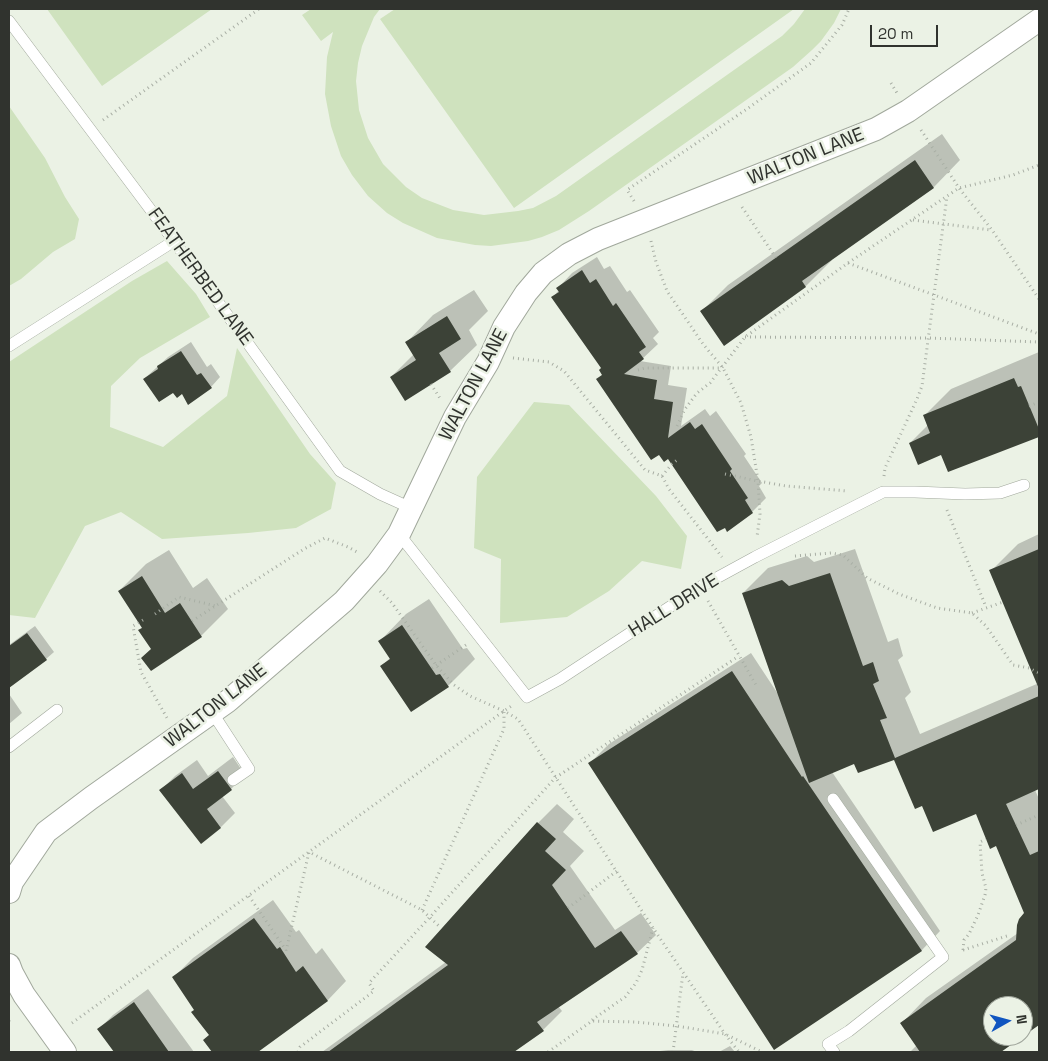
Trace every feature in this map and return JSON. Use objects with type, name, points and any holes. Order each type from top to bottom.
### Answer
[{"type":"street","name":"WALTON LANE","points":[[10,885],[46,832],[228,701],[344,601],[371,571],[399,534],[455,417],[488,362],[504,327],[526,293],[543,273],[569,254],[598,239],[876,129],[908,111],[1039,20]]},
{"type":"street","points":[[9,965],[24,995],[59,1044]]},
{"type":"lane","name":"FEATHERBED LANE","points":[[9,21],[174,241],[340,471],[380,494],[411,508]]},
{"type":"lane","points":[[9,346],[174,241]]},
{"type":"lane","name":"HALL DRIVE","points":[[527,697],[560,679],[700,588],[883,492],[1000,493],[1024,485]]},
{"type":"lane","points":[[399,534],[527,697]]},
{"type":"lane","points":[[9,747],[57,710]]},
{"type":"lane","points":[[212,712],[249,769],[233,780]]},
{"type":"lane","points":[[833,799],[943,956],[849,1031],[828,1044],[834,1052]]},
{"type":"path","points":[[91,129],[259,9]]},
{"type":"path","points":[[635,202],[627,190],[747,110],[812,63],[842,25],[849,9]]},
{"type":"path","points":[[891,83],[959,188],[992,230],[1039,299]]},
{"type":"path","points":[[677,426],[685,409],[723,368],[745,337],[848,263],[959,188],[1039,165]]},
{"type":"path","points":[[726,474],[786,486],[883,492],[885,468],[922,386],[947,196]]},
{"type":"path","points":[[738,200],[776,258]]},
{"type":"path","points":[[912,220],[992,230]]},
{"type":"path","points":[[649,235],[656,262],[667,291],[703,344],[723,368],[741,403],[751,437],[758,481],[760,514],[755,558]]},
{"type":"path","points":[[848,263],[1039,334]]},
{"type":"path","points":[[745,337],[928,338],[1039,342]]},
{"type":"path","points":[[509,357],[549,362],[564,370],[644,470],[662,476],[669,489],[732,570]]},
{"type":"path","points":[[638,370],[645,368],[723,368]]},
{"type":"path","points":[[1029,406],[1039,402]]},
{"type":"path","points":[[662,476],[677,460]]},
{"type":"path","points":[[940,493],[986,608]]},
{"type":"path","points":[[192,621],[304,549],[325,538],[348,547],[371,571],[436,665],[454,685],[470,696],[518,719],[653,928],[739,1052]]},
{"type":"path","points":[[789,556],[831,553],[843,555],[867,578],[899,594],[937,608],[972,613],[1003,602]]},
{"type":"path","points":[[700,588],[756,685]]},
{"type":"path","points":[[156,614],[179,597],[216,606]]},
{"type":"path","points":[[972,613],[986,626],[1013,665],[1029,668],[1039,673]]},
{"type":"path","points":[[143,620],[133,626],[141,672],[178,737]]},
{"type":"path","points":[[432,668],[479,637]]},
{"type":"path","points":[[298,1052],[300,1047],[374,991],[368,983],[555,778],[740,656]]},
{"type":"path","points":[[59,1044],[249,896],[504,711],[527,697]]},
{"type":"path","points":[[422,910],[504,729],[504,711]]},
{"type":"path","points":[[1016,825],[1039,815]]},
{"type":"path","points":[[963,950],[964,940],[978,915],[985,895],[986,888],[982,873],[980,842],[986,839]]},
{"type":"path","points":[[249,896],[286,951],[309,852]]},
{"type":"path","points":[[309,852],[422,910],[441,928]]},
{"type":"path","points":[[568,908],[617,871]]},
{"type":"path","points":[[548,1052],[624,996],[636,983],[642,970],[653,928]]},
{"type":"path","points":[[943,956],[1010,935]]},
{"type":"path","points":[[673,1052],[683,973]]},
{"type":"path","points":[[592,1021],[635,1022],[677,1026],[725,1034],[762,1052]]},
{"type":"green space","points":[[47,9],[212,9],[102,86]]},
{"type":"green space","points":[[311,9],[380,9],[374,17],[362,46],[356,81],[359,110],[368,138],[383,164],[406,187],[422,198],[453,210],[484,215],[533,208],[556,196],[782,36],[805,9],[841,9],[821,41],[793,67],[589,211],[559,230],[542,237],[528,241],[491,246],[437,238],[403,223],[387,213],[368,196],[352,175],[341,156],[331,126],[325,94],[327,57],[333,32],[321,41],[302,15]]},
{"type":"green space","points":[[395,9],[794,9],[514,208],[380,19]]},
{"type":"green space","points":[[9,106],[45,158],[65,197],[79,219],[75,239],[53,252],[21,279],[9,286]]},
{"type":"green space","points":[[167,261],[196,294],[210,317],[140,358],[111,386],[110,427],[163,447],[227,396],[237,348],[310,454],[336,483],[331,509],[296,528],[162,539],[121,512],[85,526],[35,618],[9,615],[9,362],[132,281]]},
{"type":"green space","points":[[534,402],[569,405],[656,496],[687,536],[681,569],[642,561],[609,591],[567,617],[500,623],[501,559],[474,548],[477,477]]},
{"type":"building","points":[[915,160],[934,188],[802,281],[806,287],[724,346],[700,311]]},
{"type":"building","points":[[582,270],[590,283],[596,279],[613,306],[616,303],[646,347],[639,352],[644,359],[624,374],[657,380],[654,399],[673,402],[668,438],[690,422],[695,429],[702,424],[732,469],[730,471],[748,498],[745,500],[753,513],[727,532],[725,528],[717,532],[668,459],[664,462],[659,455],[651,460],[596,379],[602,375],[599,370],[601,368],[551,297],[559,292],[556,288]]},
{"type":"building","points":[[447,316],[461,339],[439,353],[451,372],[405,401],[390,377],[416,360],[405,342]]},
{"type":"building","points":[[181,351],[197,375],[201,373],[212,388],[188,405],[182,394],[177,398],[173,393],[159,402],[143,379],[158,369],[157,366]]},
{"type":"building","points":[[1014,378],[1018,387],[1021,386],[1039,429],[1039,437],[948,472],[941,455],[918,465],[909,443],[930,433],[923,415]]},
{"type":"building","points":[[1039,549],[1039,689],[989,570]]},
{"type":"building","points":[[830,573],[863,666],[873,662],[879,681],[873,684],[887,718],[880,720],[895,758],[1039,696],[1039,789],[1006,804],[1030,855],[1039,851],[1039,1025],[1033,1029],[1033,996],[983,996],[983,1046],[1009,1046],[1001,1052],[920,1052],[900,1023],[1016,940],[1017,925],[1024,913],[996,846],[990,849],[976,814],[933,832],[922,806],[915,809],[894,760],[858,773],[854,764],[809,783],[742,593],[782,580],[789,586]]},
{"type":"building","points":[[142,576],[165,613],[180,603],[202,637],[151,671],[141,658],[151,649],[138,630],[142,628],[118,591]]},
{"type":"building","points":[[402,625],[436,675],[440,674],[449,687],[411,712],[380,666],[390,659],[378,641]]},
{"type":"building","points":[[27,633],[47,660],[9,688],[9,646]]},
{"type":"building","points":[[732,671],[802,777],[922,951],[774,1050],[588,763]]},
{"type":"building","points":[[218,771],[232,790],[207,809],[221,828],[201,844],[159,790],[182,773],[193,789]]},
{"type":"building","points":[[537,822],[556,839],[545,851],[566,870],[552,885],[595,948],[621,931],[638,954],[537,1022],[544,1031],[514,1052],[328,1052],[448,965],[425,947]]},
{"type":"building","points":[[254,918],[277,949],[280,947],[296,972],[303,966],[328,1001],[258,1052],[212,1052],[203,1040],[209,1035],[191,1012],[194,1010],[172,977]]},
{"type":"building","points":[[134,1002],[169,1052],[114,1052],[97,1029]]}]
